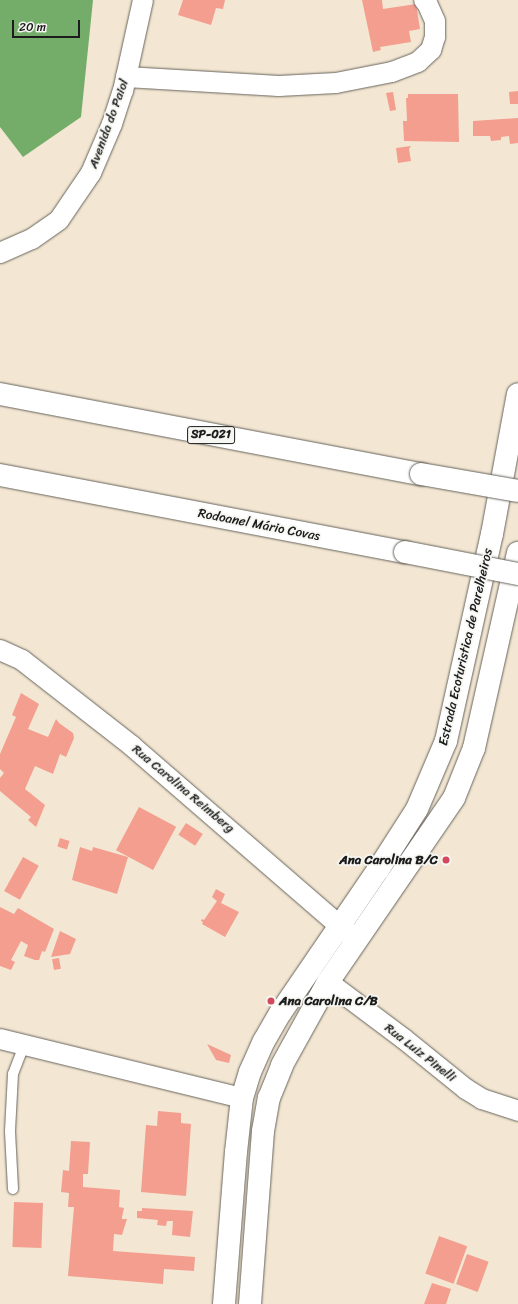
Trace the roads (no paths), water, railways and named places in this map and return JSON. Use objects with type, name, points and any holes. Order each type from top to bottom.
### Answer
[{"type":"main road","name":"SP-021","points":[[0,394],[518,491]]},
{"type":"main road","name":"Estrada Ecoturistica de Parelheiros","points":[[224,1304],[236,1152],[242,1098],[250,1072],[264,1041],[309,969],[340,926],[417,809],[446,741],[492,534],[518,394]]},
{"type":"main road","name":"Rodoanel Mário Covas","points":[[0,475],[518,574]]},
{"type":"main road","points":[[250,1304],[263,1131],[269,1098],[282,1065],[328,982],[454,798],[474,748],[518,553]]},
{"type":"street","name":"Avenida do Paiol","points":[[0,253],[32,239],[59,220],[91,173],[112,124],[126,77],[143,0]]},
{"type":"street","points":[[126,77],[279,86],[336,83],[392,72],[418,62],[431,50],[436,37],[435,21],[427,3],[424,0]]},
{"type":"street","name":"Rua Carolina Reimberg","points":[[0,650],[22,660],[132,746],[236,834],[357,940]]},
{"type":"street","name":"Rua Luiz Pinelli","points":[[328,982],[404,1039],[466,1089],[482,1099],[518,1111]]},
{"type":"street","points":[[0,1039],[242,1098]]},
{"type":"lane","points":[[13,1189],[10,1131],[13,1074],[24,1046]]},
{"type":"place","name":"Ana Carolina B/C","points":[[446,860]]},
{"type":"place","name":"Ana Carolina C/B","points":[[271,1001]]}]
